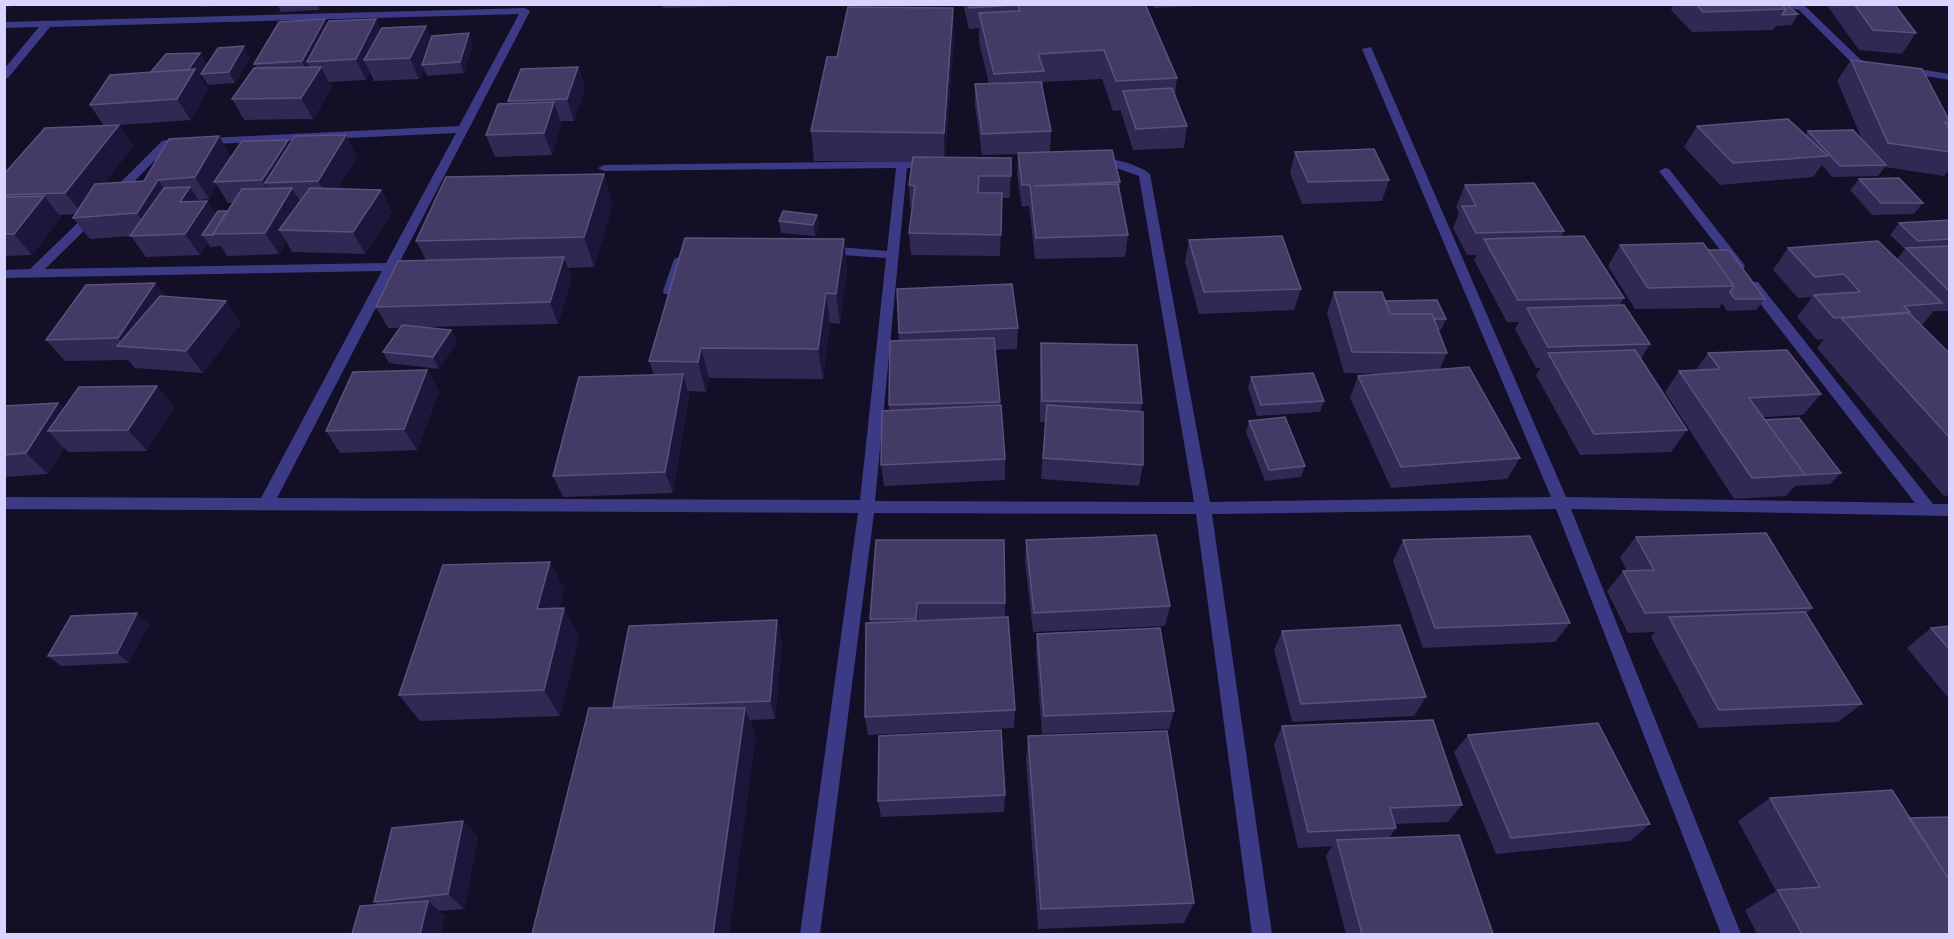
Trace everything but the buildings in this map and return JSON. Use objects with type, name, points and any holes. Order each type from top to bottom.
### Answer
[{"type":"street","points":[[1775,4],[1802,8],[1858,63],[1881,66]]},
{"type":"street","points":[[4,25],[525,11],[266,504]]},
{"type":"street","points":[[4,76],[47,24]]},
{"type":"street","points":[[1367,49],[1562,503],[1731,934]]},
{"type":"street","points":[[1892,68],[1950,77]]},
{"type":"street","points":[[33,274],[166,143],[463,129]]},
{"type":"street","points":[[1086,162],[1109,162],[1144,174],[1203,508],[1262,934]]},
{"type":"street","points":[[810,934],[867,506],[902,164]]},
{"type":"street","points":[[604,168],[948,164]]},
{"type":"street","points":[[1665,171],[1929,509]]},
{"type":"street","points":[[809,249],[893,255]]},
{"type":"street","points":[[669,291],[678,262],[706,251]]},
{"type":"street","points":[[4,274],[390,267]]},
{"type":"street","points":[[4,503],[1203,508],[1562,503],[1950,510]]}]
